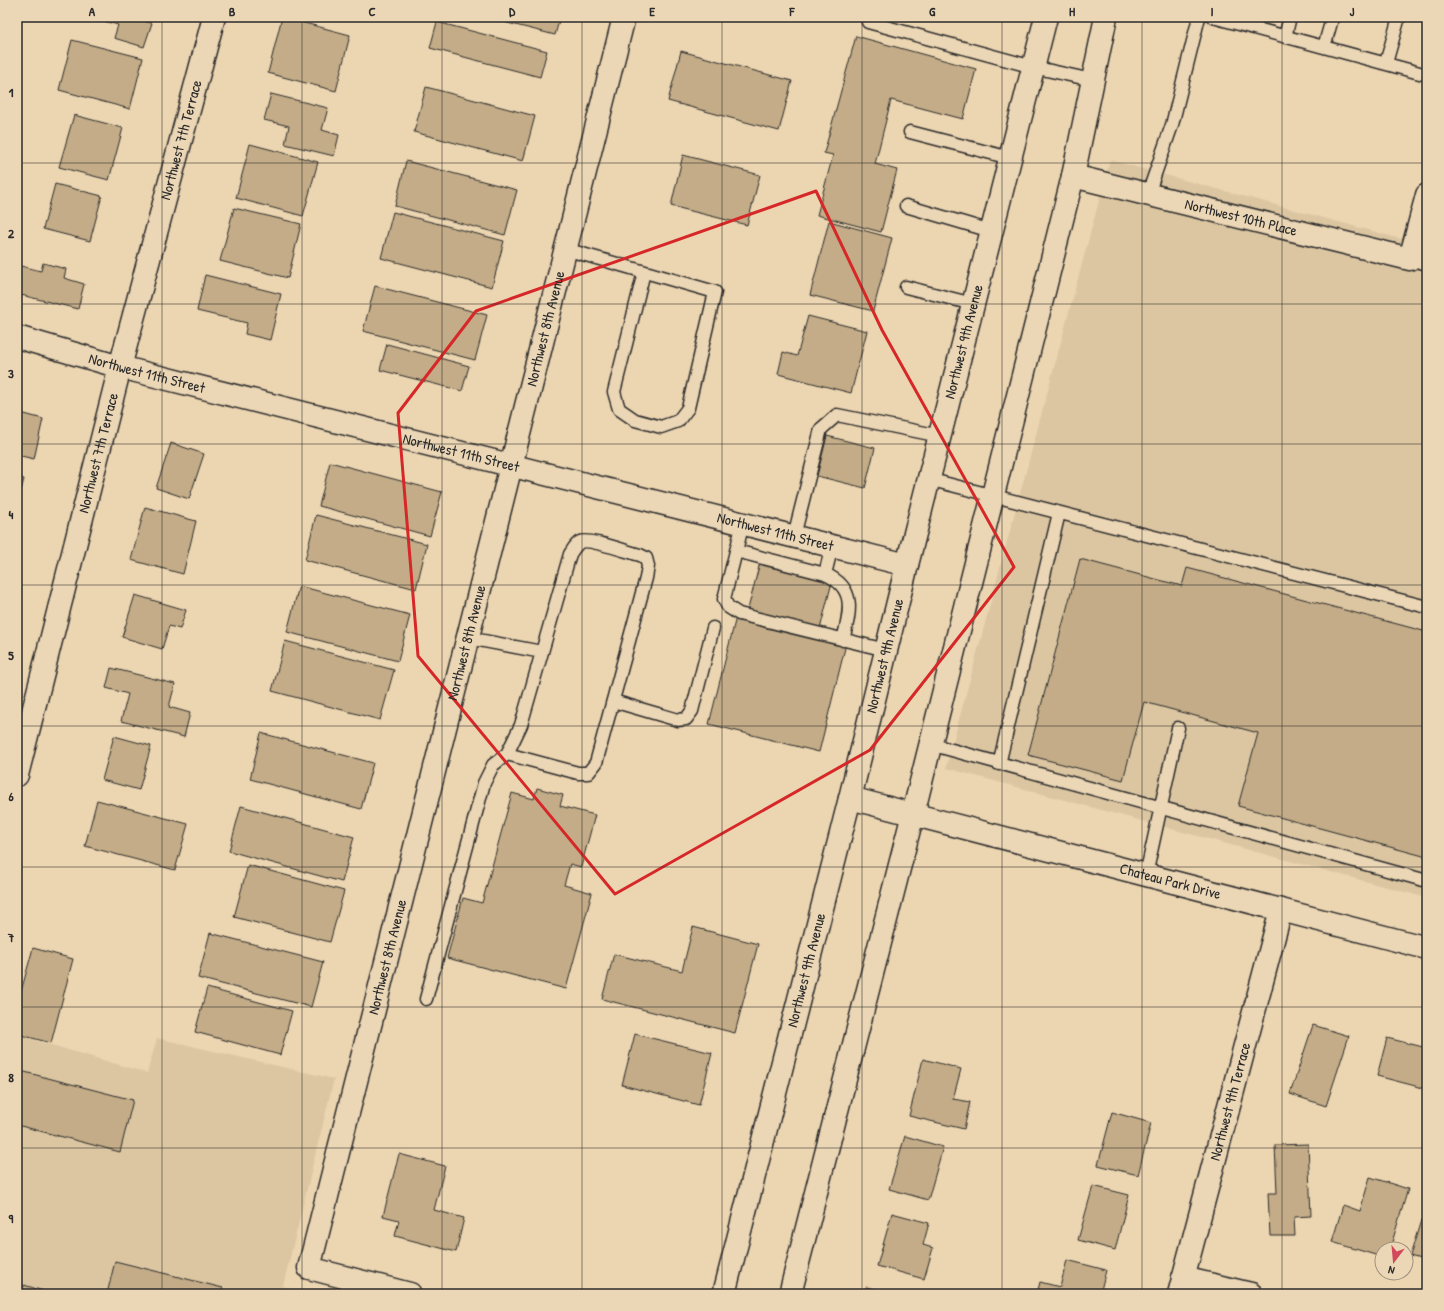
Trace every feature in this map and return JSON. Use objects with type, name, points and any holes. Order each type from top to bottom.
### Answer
[{"type":"street","name":"Northwest 7th Terrace","points":[[17,775],[120,367],[214,17]]},
{"type":"street","name":"Northwest 8th Avenue","points":[[410,1294],[309,1268],[624,17]]},
{"type":"street","name":"Northwest 9th Avenue","points":[[724,1294],[850,798],[928,479],[1046,17]]},
{"type":"street","points":[[790,1294],[913,814],[1073,176],[1106,17]]},
{"type":"street","name":"Northwest 10th Place","points":[[1073,176],[1419,261]]},
{"type":"street","points":[[1419,261],[1427,194]]},
{"type":"street","name":"Northwest 11th Street","points":[[17,337],[120,367],[511,464],[907,565]]},
{"type":"street","name":"Chateau Park Drive","points":[[850,798],[1427,948]]},
{"type":"street","name":"Northwest 9th Terrace","points":[[1181,1286],[1281,910]]},
{"type":"street","points":[[1181,1286],[1252,1294]]},
{"type":"lane","points":[[1148,194],[1172,125],[1199,17]]},
{"type":"lane","points":[[1213,17],[1245,21],[1285,36],[1427,75]]},
{"type":"lane","points":[[1285,36],[1290,17]]},
{"type":"lane","points":[[1386,63],[1399,17]]},
{"type":"lane","points":[[1324,47],[1332,18]]},
{"type":"lane","points":[[868,22],[1034,67],[1092,80]]},
{"type":"lane","points":[[910,132],[1010,158]]},
{"type":"lane","points":[[906,206],[991,231]]},
{"type":"lane","points":[[565,249],[715,292],[688,408],[678,421],[661,427],[635,420],[619,409],[614,392],[644,272]]},
{"type":"lane","points":[[906,286],[973,304]]},
{"type":"lane","points":[[794,536],[821,429],[838,415],[940,436]]},
{"type":"lane","points":[[928,479],[1427,607]]},
{"type":"lane","points":[[999,764],[1059,513]]},
{"type":"lane","points":[[743,523],[724,599],[728,607],[739,614],[886,650]]},
{"type":"lane","points":[[426,999],[484,783],[494,765],[507,754],[521,725],[570,554],[574,546],[581,541],[593,542],[646,558],[648,566],[646,578],[596,763],[588,773],[578,773],[507,754]]},
{"type":"lane","points":[[825,574],[832,546]]},
{"type":"lane","points":[[736,551],[832,576],[845,590],[849,599],[849,614],[843,640]]},
{"type":"lane","points":[[613,701],[678,720],[686,719],[692,711],[713,628]]},
{"type":"lane","points":[[468,638],[542,652]]},
{"type":"lane","points":[[1146,874],[1178,728]]},
{"type":"lane","points":[[930,744],[1427,881]]},
{"type":"highlighted area","points":[[816,191],[882,330],[1014,567],[870,750],[615,894],[418,656],[398,413],[476,311]]},
{"type":"shaded area","points":[[1110,160],[1427,246],[1427,898],[946,768]]},
{"type":"shaded area","points":[[17,1035],[147,1073],[157,1038],[334,1079],[283,1286],[313,1294],[17,1294]]},
{"type":"building","points":[[144,17],[143,21],[152,23],[144,47],[114,38],[118,25],[93,18]]},
{"type":"building","points":[[282,17],[350,35],[336,91],[268,73]]},
{"type":"building","points":[[484,17],[560,17],[555,35]]},
{"type":"building","points":[[437,22],[547,51],[540,77],[430,48]]},
{"type":"building","points":[[856,36],[976,69],[963,119],[891,100],[875,164],[897,170],[881,232],[817,215],[833,155],[824,153]]},
{"type":"building","points":[[72,40],[143,58],[130,109],[59,90]]},
{"type":"building","points":[[681,51],[792,81],[779,131],[668,101]]},
{"type":"building","points":[[426,87],[535,116],[523,161],[414,132]]},
{"type":"building","points":[[271,94],[328,108],[322,130],[339,135],[334,156],[285,144],[289,126],[264,120]]},
{"type":"building","points":[[74,115],[123,128],[109,180],[59,167]]},
{"type":"building","points":[[250,144],[318,162],[303,216],[236,198]]},
{"type":"building","points":[[683,155],[760,175],[747,225],[671,206]]},
{"type":"building","points":[[406,161],[517,190],[505,235],[395,206]]},
{"type":"building","points":[[55,184],[102,196],[90,241],[43,229]]},
{"type":"building","points":[[234,208],[301,224],[288,278],[220,261]]},
{"type":"building","points":[[393,212],[504,241],[492,287],[381,258]]},
{"type":"building","points":[[829,221],[892,238],[873,311],[810,295]]},
{"type":"building","points":[[43,263],[66,269],[64,278],[84,284],[78,309],[17,294],[17,265],[41,271]]},
{"type":"building","points":[[205,275],[281,294],[270,340],[245,334],[247,323],[197,311]]},
{"type":"building","points":[[375,286],[487,315],[475,360],[363,331]]},
{"type":"building","points":[[808,316],[867,331],[851,393],[778,374],[783,352],[797,356]]},
{"type":"building","points":[[387,344],[469,366],[462,391],[380,370]]},
{"type":"building","points":[[17,412],[43,419],[34,459],[17,455]]},
{"type":"building","points":[[827,436],[875,448],[865,488],[817,476]]},
{"type":"building","points":[[171,443],[204,454],[189,499],[156,488]]},
{"type":"building","points":[[330,462],[442,492],[430,536],[319,506]]},
{"type":"building","points":[[17,477],[24,479],[17,506]]},
{"type":"building","points":[[145,507],[196,521],[183,574],[131,560]]},
{"type":"building","points":[[316,515],[427,544],[416,589],[305,560]]},
{"type":"building","points":[[1080,559],[1182,586],[1187,568],[1427,632],[1427,857],[1238,806],[1258,733],[1144,702],[1123,780],[1028,755]]},
{"type":"building","points":[[760,562],[832,582],[819,633],[747,613]]},
{"type":"building","points":[[299,586],[410,615],[398,661],[287,632]]},
{"type":"building","points":[[135,595],[186,610],[180,629],[169,626],[162,649],[122,637]]},
{"type":"building","points":[[736,617],[846,644],[819,752],[709,724]]},
{"type":"building","points":[[285,641],[394,670],[380,720],[272,691]]},
{"type":"building","points":[[111,668],[175,684],[169,707],[190,713],[184,737],[121,721],[128,694],[106,688]]},
{"type":"building","points":[[261,733],[373,763],[361,809],[250,779]]},
{"type":"building","points":[[114,736],[151,746],[139,790],[102,780]]},
{"type":"building","points":[[537,788],[563,795],[560,806],[595,815],[581,867],[570,864],[564,885],[592,893],[566,989],[447,958],[463,898],[482,903],[512,793],[534,799]]},
{"type":"building","points":[[97,800],[188,824],[175,870],[85,846]]},
{"type":"building","points":[[241,806],[354,837],[342,882],[229,851]]},
{"type":"building","points":[[248,865],[344,891],[330,942],[234,917]]},
{"type":"building","points":[[693,927],[758,944],[735,1033],[602,999],[614,954],[682,971]]},
{"type":"building","points":[[210,933],[323,962],[311,1007],[198,978]]},
{"type":"building","points":[[33,948],[73,959],[51,1043],[17,1034],[17,1006]]},
{"type":"building","points":[[207,988],[292,1011],[280,1055],[195,1032]]},
{"type":"building","points":[[1313,1025],[1349,1036],[1326,1106],[1290,1094]]},
{"type":"building","points":[[635,1034],[712,1053],[699,1105],[622,1085]]},
{"type":"building","points":[[1387,1038],[1427,1048],[1427,1089],[1377,1076]]},
{"type":"building","points":[[923,1059],[961,1069],[953,1099],[970,1102],[964,1129],[909,1116]]},
{"type":"building","points":[[17,1070],[133,1100],[120,1152],[17,1125]]},
{"type":"building","points":[[1112,1112],[1151,1123],[1138,1175],[1098,1165]]},
{"type":"building","points":[[905,1136],[943,1147],[928,1200],[889,1189]]},
{"type":"building","points":[[1308,1144],[1311,1216],[1294,1217],[1295,1236],[1270,1236],[1268,1193],[1277,1193],[1275,1145]]},
{"type":"building","points":[[399,1154],[445,1166],[434,1210],[464,1218],[456,1252],[395,1236],[399,1220],[383,1216]]},
{"type":"building","points":[[1370,1177],[1408,1189],[1392,1241],[1374,1241],[1374,1255],[1332,1242],[1343,1205],[1360,1211]]},
{"type":"building","points":[[1093,1186],[1129,1195],[1115,1250],[1078,1240]]},
{"type":"building","points":[[892,1213],[929,1223],[923,1245],[933,1248],[924,1279],[877,1266]]},
{"type":"building","points":[[1421,1220],[1427,1222],[1427,1261],[1414,1257],[1414,1243]]},
{"type":"building","points":[[1067,1260],[1106,1270],[1100,1294],[1037,1294],[1040,1282],[1060,1287]]},
{"type":"building","points":[[115,1261],[223,1288],[221,1294],[107,1294]]},
{"type":"building","points":[[24,1285],[50,1293],[22,1294]]},
{"type":"building","points":[[866,1287],[896,1294],[864,1294]]}]
